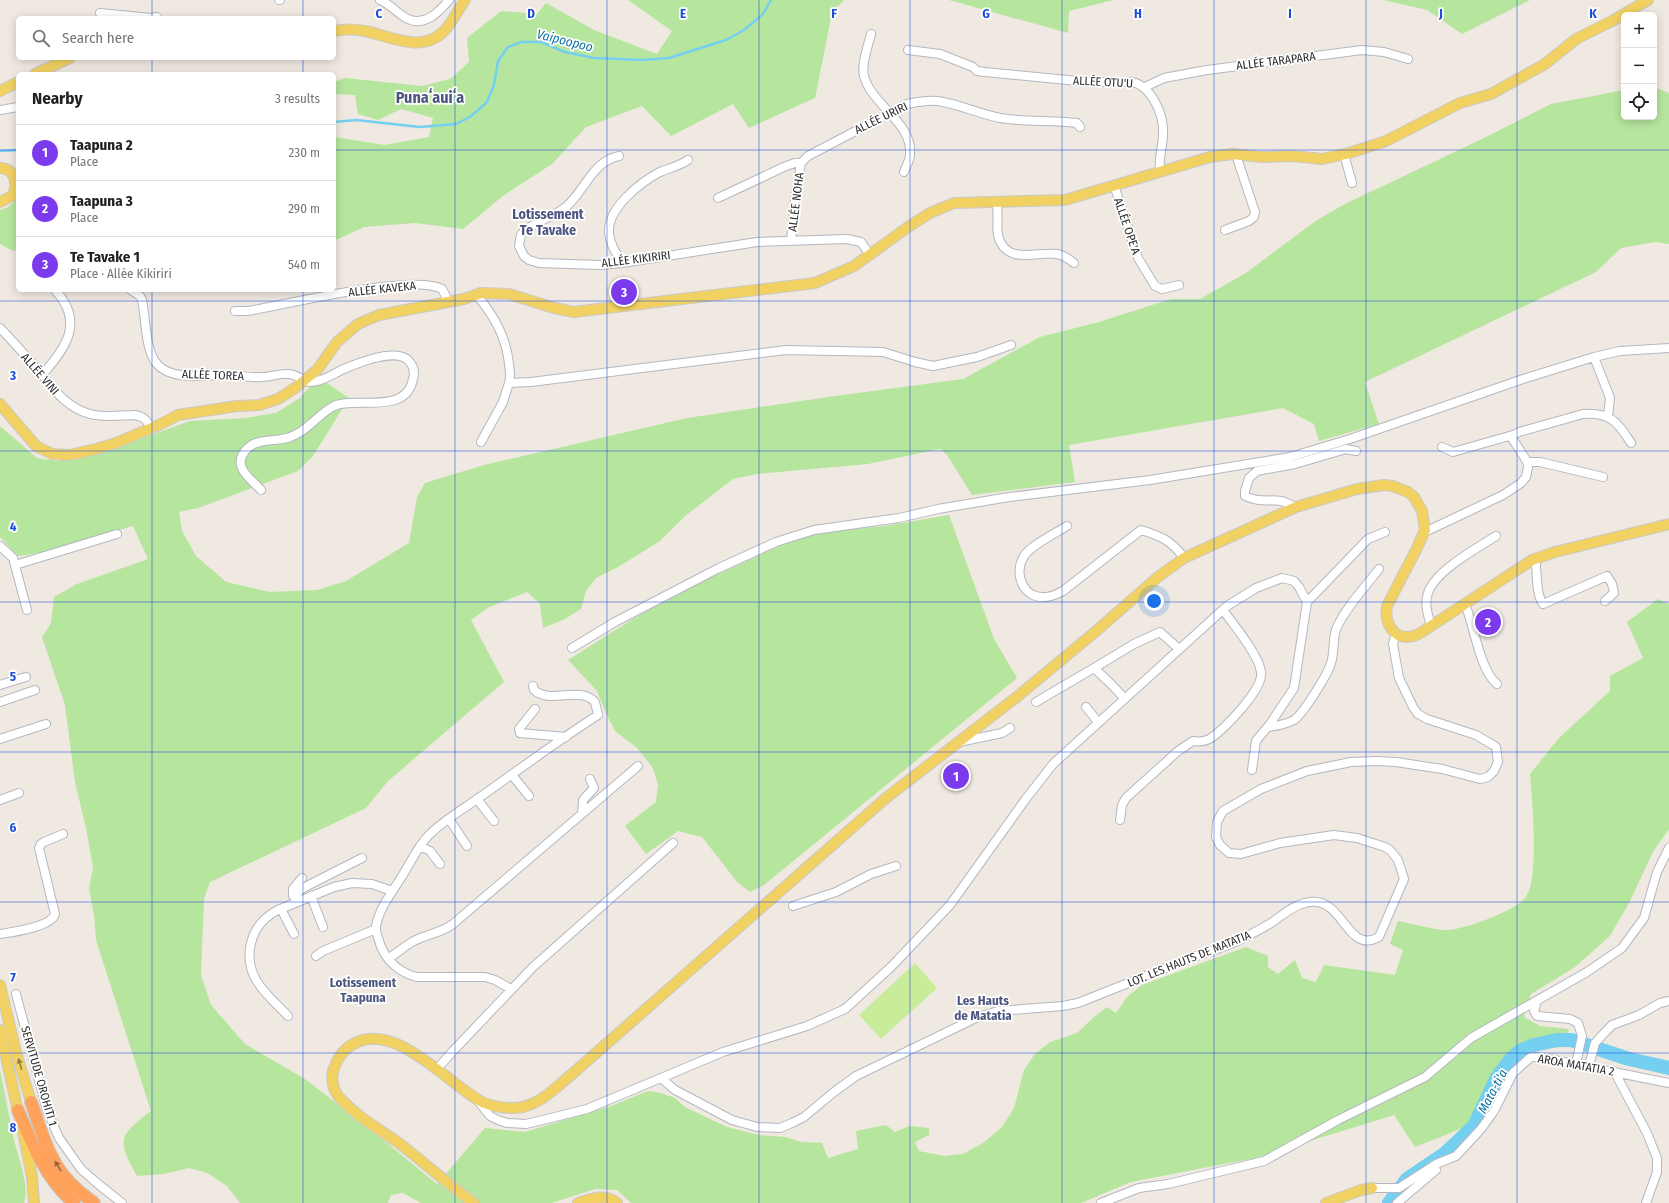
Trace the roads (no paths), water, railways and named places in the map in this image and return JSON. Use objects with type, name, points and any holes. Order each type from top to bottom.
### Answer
[{"type":"highway","points":[[31,1102],[55,1162],[64,1176],[95,1203]]},
{"type":"highway","points":[[18,1110],[37,1155],[57,1186],[74,1203]]},
{"type":"main road","points":[[336,31],[363,31],[412,43],[424,42],[441,34],[465,0]]},
{"type":"main road","points":[[0,404],[30,441],[42,450],[52,454],[69,454],[96,449],[116,443],[178,415],[237,406],[259,405],[278,399],[317,370],[337,342],[358,324],[379,316],[449,302],[482,293],[509,294],[554,308],[574,312],[815,283],[854,266],[908,227],[936,211],[954,203],[1065,200],[1210,157],[1238,154],[1263,157],[1293,156],[1322,160],[1386,141],[1460,103],[1491,94],[1545,64],[1576,39],[1612,21],[1648,0]]},
{"type":"main road","points":[[39,72],[66,60]]},
{"type":"main road","points":[[0,91],[16,83]]},
{"type":"main road","points":[[0,168],[9,170],[16,179],[16,185],[12,196],[0,202]]},
{"type":"main road","points":[[474,1203],[348,1106],[337,1094],[332,1081],[335,1065],[342,1052],[352,1044],[367,1039],[377,1038],[389,1040],[398,1044],[437,1069],[478,1100],[512,1108],[526,1106],[543,1097],[886,798],[1035,682],[1158,577],[1184,558],[1296,507],[1357,489],[1375,486],[1393,486],[1408,492],[1414,497],[1422,511],[1425,530],[1387,606],[1387,621],[1389,626],[1396,634],[1402,636],[1414,636],[1465,604],[1513,571],[1535,559],[1554,552],[1669,524]]},
{"type":"main road","points":[[0,985],[31,1102]]},
{"type":"main road","points":[[0,1030],[32,1177],[34,1203]]},
{"type":"main road","points":[[1326,1203],[1361,1190],[1372,1188]]},
{"type":"main road","points":[[578,1203],[601,1197],[610,1199],[617,1203]]},
{"type":"street","points":[[380,0],[387,3],[407,19],[422,21],[431,17],[449,0]]},
{"type":"street","points":[[100,13],[130,16]]},
{"type":"street","points":[[871,34],[864,76],[874,96],[896,120],[902,129],[910,147],[910,156],[904,172]]},
{"type":"street","name":"ALLÉE OTU'U","points":[[908,50],[940,54],[973,67],[977,71],[1082,82],[1133,82],[1140,84],[1154,100],[1162,123],[1163,133],[1158,161],[1160,171]]},
{"type":"street","name":"ALLÉE TARAPARA","points":[[1145,88],[1164,78],[1207,70],[1362,50],[1384,52],[1408,59]]},
{"type":"street","name":"ALLÉE URIRI","points":[[718,198],[786,166],[801,163],[808,156],[907,104],[922,101],[939,102],[1000,118],[1077,123],[1080,127]]},
{"type":"street","points":[[0,110],[16,107]]},
{"type":"street","points":[[1225,230],[1249,221],[1254,217],[1255,212],[1239,163],[1238,154]]},
{"type":"street","points":[[1344,154],[1352,184]]},
{"type":"street","name":"ALLÉE KIKIRIRI","points":[[620,156],[611,158],[604,162],[592,174],[577,195],[566,207],[524,231],[521,235],[519,246],[524,256],[535,262],[600,265],[622,264],[749,243],[850,239],[861,242],[870,255]]},
{"type":"street","points":[[622,264],[611,243],[609,232],[610,223],[614,214],[635,189],[662,172],[681,165],[688,160]]},
{"type":"street","name":"ALLÉE NOHA","points":[[791,241],[801,163]]},
{"type":"street","name":"ALLÉE OPE'A","points":[[1114,186],[1138,258],[1155,286],[1162,289],[1179,285]]},
{"type":"street","points":[[996,202],[999,238],[1007,250],[1019,255],[1059,254],[1068,258],[1074,263]]},
{"type":"street","name":"ALLÉE KAVEKA","points":[[235,311],[248,311],[355,291],[427,284],[442,289],[449,302]]},
{"type":"street","points":[[42,375],[60,353],[70,330],[71,323],[68,309],[57,292]]},
{"type":"street","name":"ALLÉE TOREA","points":[[134,292],[140,296],[142,300],[149,348],[153,360],[158,367],[168,372],[195,376],[225,375],[258,377],[293,374],[303,381]]},
{"type":"street","points":[[476,294],[495,319],[502,333],[508,355],[509,383],[503,402],[481,442]]},
{"type":"street","name":"ALLÉE VINI","points":[[0,328],[42,375],[53,390],[76,408],[89,414],[101,416],[141,416],[146,418],[151,428]]},
{"type":"street","points":[[509,383],[532,382],[773,351],[795,350],[883,352],[933,366],[978,358],[1011,345]]},
{"type":"street","points":[[572,648],[615,622],[717,569],[776,542],[814,530],[899,518],[938,509],[1002,498],[1135,482],[1290,457],[1350,439],[1516,381],[1594,357],[1620,351],[1669,348]]},
{"type":"street","points":[[261,490],[243,472],[240,461],[242,455],[253,444],[288,438],[300,434],[332,407],[342,403],[378,403],[391,401],[400,397],[408,390],[412,383],[414,369],[408,359],[396,354],[384,356],[345,368],[318,381],[303,381]]},
{"type":"street","points":[[1594,357],[1610,398],[1608,416]]},
{"type":"street","points":[[1442,447],[1453,452],[1583,414],[1593,413],[1608,416],[1623,430],[1631,443]]},
{"type":"street","points":[[1425,530],[1444,524],[1517,487],[1526,477],[1528,467],[1527,462],[1512,438],[1513,435]]},
{"type":"street","points":[[1296,507],[1281,501],[1264,502],[1253,500],[1245,496],[1249,478],[1257,472],[1295,464],[1346,449],[1354,450],[1350,439]]},
{"type":"street","points":[[1527,462],[1540,462],[1603,477]]},
{"type":"street","points":[[1067,526],[1025,554],[1020,567],[1019,579],[1024,588],[1032,595],[1047,597],[1053,596],[1062,591],[1141,530],[1169,541],[1184,558]]},
{"type":"street","points":[[1307,602],[1318,593],[1368,539],[1385,532]]},
{"type":"street","points":[[15,565],[117,534]]},
{"type":"street","points":[[1431,626],[1427,607],[1430,588],[1445,571],[1457,561],[1496,536]]},
{"type":"street","points":[[0,546],[13,558],[27,610]]},
{"type":"street","points":[[1535,559],[1539,597],[1543,604],[1607,576],[1614,589],[1614,593],[1605,601]]},
{"type":"street","points":[[1268,727],[1280,725],[1295,719],[1300,715],[1332,663],[1337,627],[1357,597],[1379,569]]},
{"type":"street","points":[[478,1100],[490,1116],[498,1120],[515,1124],[526,1124],[587,1109],[723,1052],[817,1022],[841,1012],[891,967],[940,916],[968,881],[1053,764],[1222,610],[1255,588],[1282,578],[1294,582],[1299,587],[1307,602],[1294,688],[1268,727],[1256,741],[1252,770]]},
{"type":"street","points":[[1465,604],[1484,664],[1492,680],[1497,684]]},
{"type":"street","points":[[1120,820],[1122,805],[1126,798],[1178,751],[1193,741],[1206,741],[1211,738],[1252,696],[1260,680],[1262,672],[1258,664],[1239,632],[1222,610]]},
{"type":"street","points":[[1036,702],[1134,644],[1160,632],[1179,649]]},
{"type":"street","name":"LOT. LES HAUTS DE MATATIA","points":[[661,1078],[675,1090],[735,1122],[757,1127],[780,1128],[792,1124],[804,1117],[856,1076],[972,1020],[998,1011],[1063,1006],[1078,1002],[1238,941],[1270,924],[1291,909],[1306,902],[1322,903],[1334,909],[1351,932],[1359,940],[1371,941],[1379,938],[1404,879],[1401,866],[1390,850],[1376,844],[1338,835],[1280,843],[1241,854],[1229,853],[1216,837],[1216,828],[1218,819],[1226,809],[1261,789],[1292,776],[1320,768],[1357,762],[1396,762],[1442,769],[1480,779],[1488,777],[1494,771],[1498,762],[1496,747],[1476,735],[1428,719],[1418,714],[1399,678],[1393,644],[1396,634]]},
{"type":"street","points":[[1094,668],[1124,698]]},
{"type":"street","points":[[0,685],[26,677]]},
{"type":"street","points":[[511,989],[495,980],[485,977],[417,977],[408,975],[399,969],[388,958],[381,946],[376,929],[379,918],[392,891],[420,846],[429,835],[476,799],[598,715],[596,702],[584,695],[543,696],[534,690],[533,686]]},
{"type":"street","points":[[0,702],[35,690]]},
{"type":"street","points":[[1086,707],[1098,722]]},
{"type":"street","points":[[535,709],[519,729],[520,733],[566,737]]},
{"type":"street","points":[[0,739],[46,724]]},
{"type":"street","points":[[958,742],[1002,733],[1010,728]]},
{"type":"street","points":[[388,958],[400,951],[412,941],[441,932],[453,924],[638,766]]},
{"type":"street","points":[[512,775],[528,796]]},
{"type":"street","points":[[582,813],[583,800],[594,788],[590,779]]},
{"type":"street","points":[[0,800],[19,793]]},
{"type":"street","points":[[476,799],[494,821]]},
{"type":"street","points":[[449,819],[467,846]]},
{"type":"street","points":[[0,934],[42,924],[54,917],[55,914],[40,846],[44,842],[63,834]]},
{"type":"street","points":[[437,1069],[452,1051],[511,989],[582,922],[673,843]]},
{"type":"street","points":[[420,846],[430,851],[440,864]]},
{"type":"street","points":[[1101,1203],[1139,1188],[1168,1184],[1264,1162],[1338,1120],[1425,1077],[1471,1038],[1587,972],[1622,948],[1644,918],[1657,872],[1669,848]]},
{"type":"street","points":[[299,899],[299,891],[303,888],[362,858]]},
{"type":"street","points":[[793,906],[836,892],[871,874],[896,866]]},
{"type":"street","points":[[299,899],[293,896],[293,889],[302,878]]},
{"type":"street","points":[[288,1016],[255,980],[250,964],[250,949],[253,935],[265,918],[299,899],[334,887],[352,883],[372,884],[392,891]]},
{"type":"street","points":[[311,896],[323,927]]},
{"type":"street","points":[[281,908],[294,934]]},
{"type":"street","points":[[316,956],[322,951],[376,929]]},
{"type":"street","name":"SERVITUDE OROHITI 1","points":[[16,994],[47,1110],[58,1138],[81,1169],[122,1203]]},
{"type":"street","points":[[1537,1001],[1534,1011],[1536,1016],[1578,1022],[1582,1036],[1576,1064]]},
{"type":"street","points":[[1589,1066],[1595,1043],[1612,1025],[1639,1015],[1660,1003],[1669,1001]]},
{"type":"street","name":"AROA MATATIA 2","points":[[1372,1188],[1394,1189],[1405,1185],[1436,1164],[1456,1156],[1481,1129],[1494,1111],[1513,1073],[1531,1057],[1539,1057],[1589,1066],[1669,1083]]},
{"type":"street","points":[[1614,1071],[1647,1133],[1656,1158],[1657,1172],[1646,1203]]},
{"type":"street","points":[[1397,1203],[1446,1161]]},
{"type":"waterway","name":"Vaipoopoo","points":[[336,122],[356,120],[420,127],[456,124],[470,117],[487,102],[494,85],[498,61],[508,47],[521,42],[541,42],[565,52],[594,58],[642,60],[669,58],[726,40],[744,30],[763,14],[771,0]]},
{"type":"waterway","name":"Vaipoopoo","points":[[0,151],[16,150]]},
{"type":"waterway","name":"Mata-ti'a","points":[[1389,1203],[1407,1179],[1444,1154],[1474,1126],[1497,1077],[1510,1060],[1520,1051],[1534,1045],[1557,1040],[1571,1040],[1629,1059],[1669,1068]]},
{"type":"place","name":"Te Tavake 1","points":[[624,292]]},
{"type":"place","name":"Taapuna 3","points":[[1488,622]]},
{"type":"place","name":"Taapuna 2","points":[[956,776]]},
{"type":"district","name":"Punaʻauiʻa","points":[[430,97]]},
{"type":"district","name":"Lotissement Te Tavake","points":[[548,222]]},
{"type":"district","name":"Lotissement Taapuna","points":[[363,990]]},
{"type":"district","name":"Les Hauts de Matatia","points":[[983,1008]]}]
